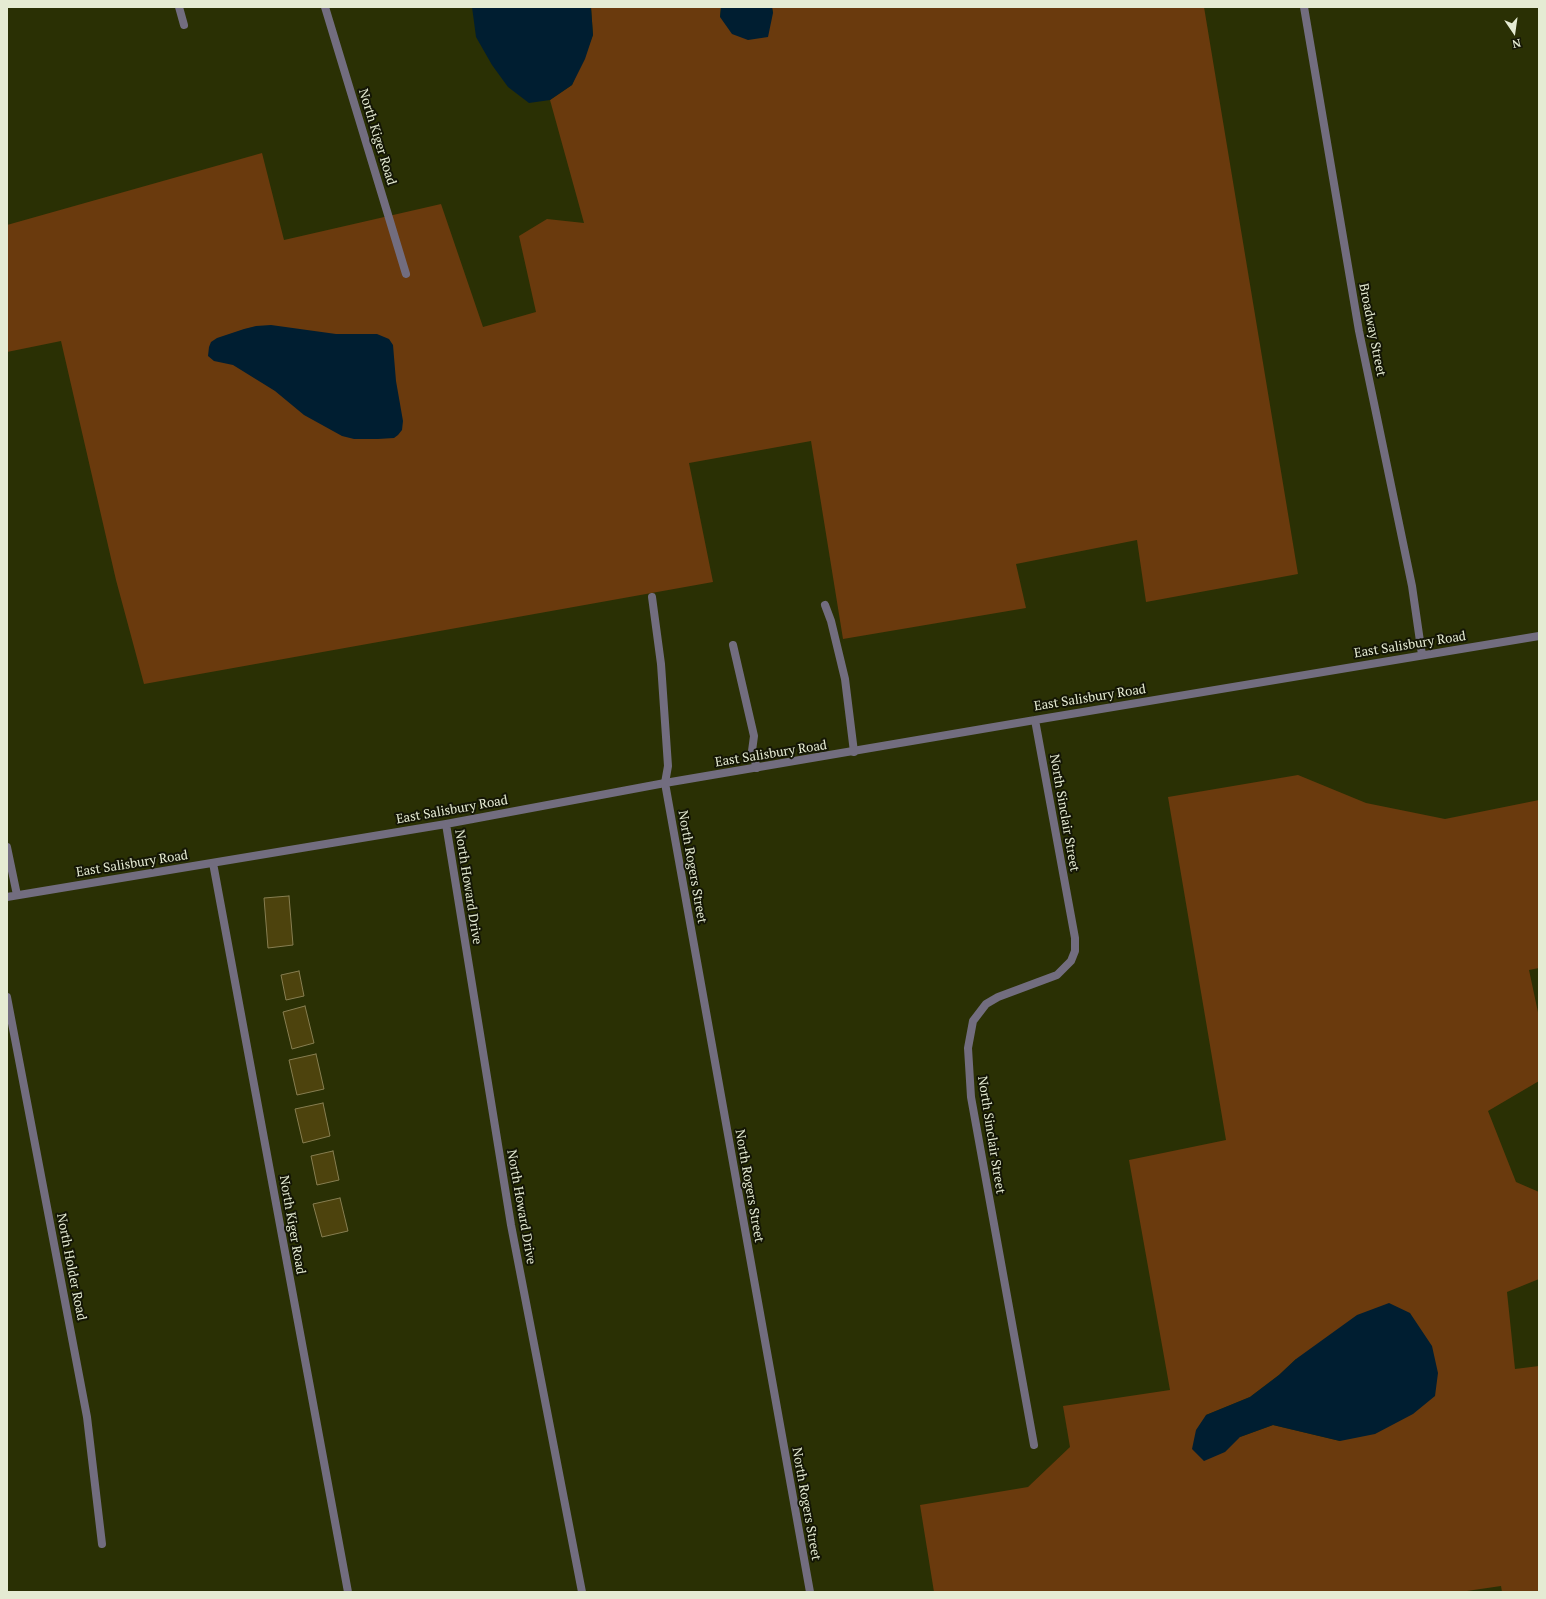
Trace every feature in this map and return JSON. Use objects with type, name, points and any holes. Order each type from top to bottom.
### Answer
[{"type":"street","points":[[179,7],[184,25]]},
{"type":"street","name":"North Kiger Road","points":[[325,7],[406,274]]},
{"type":"street","name":"Broadway Street","points":[[1304,7],[1359,331],[1412,586],[1422,655]]},
{"type":"street","name":"North Rogers Street","points":[[652,597],[661,664],[668,766],[665,783],[810,1592]]},
{"type":"street","points":[[825,605],[831,621],[844,679],[854,752]]},
{"type":"street","name":"East Salisbury Road","points":[[7,897],[446,824],[665,783],[1539,636]]},
{"type":"street","points":[[732,645],[754,736],[752,751],[757,768]]},
{"type":"street","name":"North Sinclair Street","points":[[1034,1445],[971,1097],[968,1048],[973,1022],[986,1004],[998,997],[1057,975],[1071,961],[1075,951],[1075,938],[1035,720]]},
{"type":"street","name":"North Howard Drive","points":[[446,824],[511,1225],[582,1592]]},
{"type":"street","points":[[7,847],[18,895]]},
{"type":"street","name":"North Kiger Road","points":[[213,863],[348,1592]]},
{"type":"street","name":"North Holder Road","points":[[7,997],[87,1417],[102,1544]]},
{"type":"shaded area","points":[[591,7],[721,7],[720,17],[773,13],[772,7],[1204,7],[1298,574],[1146,602],[1137,540],[1016,564],[1026,608],[843,639],[811,441],[689,463],[713,582],[144,684],[116,580],[61,341],[7,352],[7,225],[262,153],[284,240],[441,204],[483,327],[536,312],[519,236],[547,219],[584,223],[550,100],[572,85],[593,35]]},
{"type":"shaded area","points":[[1298,775],[1366,803],[1445,819],[1539,800],[1539,968],[1529,970],[1539,1017],[1539,1081],[1488,1111],[1516,1182],[1539,1192],[1539,1279],[1507,1292],[1515,1369],[1539,1366],[1539,1592],[1502,1592],[1501,1586],[1460,1592],[934,1592],[920,1505],[1028,1487],[1070,1447],[1063,1406],[1170,1390],[1129,1160],[1226,1140],[1168,797]],"holes":[[[1296,1359],[1340,1441],[1273,1425],[1240,1437],[1206,1415],[1250,1397],[1279,1375]]]},
{"type":"water","points":[[472,7],[591,7],[593,35],[585,59],[572,85],[550,100],[529,103],[508,87],[492,65],[476,37]]},
{"type":"water","points":[[721,7],[772,7],[773,13],[768,37],[748,40],[732,34],[720,17]]},
{"type":"water","points":[[271,325],[336,334],[377,334],[389,339],[393,345],[396,381],[403,421],[402,430],[398,435],[394,438],[378,439],[354,439],[342,436],[304,415],[275,391],[233,365],[214,361],[208,356],[211,342],[217,338],[256,326]]},
{"type":"water","points":[[1389,1303],[1410,1313],[1432,1346],[1438,1373],[1435,1396],[1413,1414],[1375,1434],[1340,1441],[1273,1425],[1240,1437],[1225,1452],[1204,1461],[1192,1449],[1196,1430],[1206,1415],[1250,1397],[1279,1375],[1296,1359],[1357,1315]]},
{"type":"building","points":[[289,896],[293,945],[268,948],[264,898]]},
{"type":"building","points":[[299,971],[304,996],[286,1000],[281,975]]},
{"type":"building","points":[[305,1006],[314,1043],[292,1049],[283,1012]]},
{"type":"building","points":[[316,1054],[324,1089],[297,1095],[289,1060]]},
{"type":"building","points":[[323,1103],[330,1136],[303,1143],[295,1109]]},
{"type":"building","points":[[333,1151],[339,1180],[317,1185],[311,1156]]},
{"type":"building","points":[[340,1198],[348,1231],[322,1237],[313,1204]]}]
